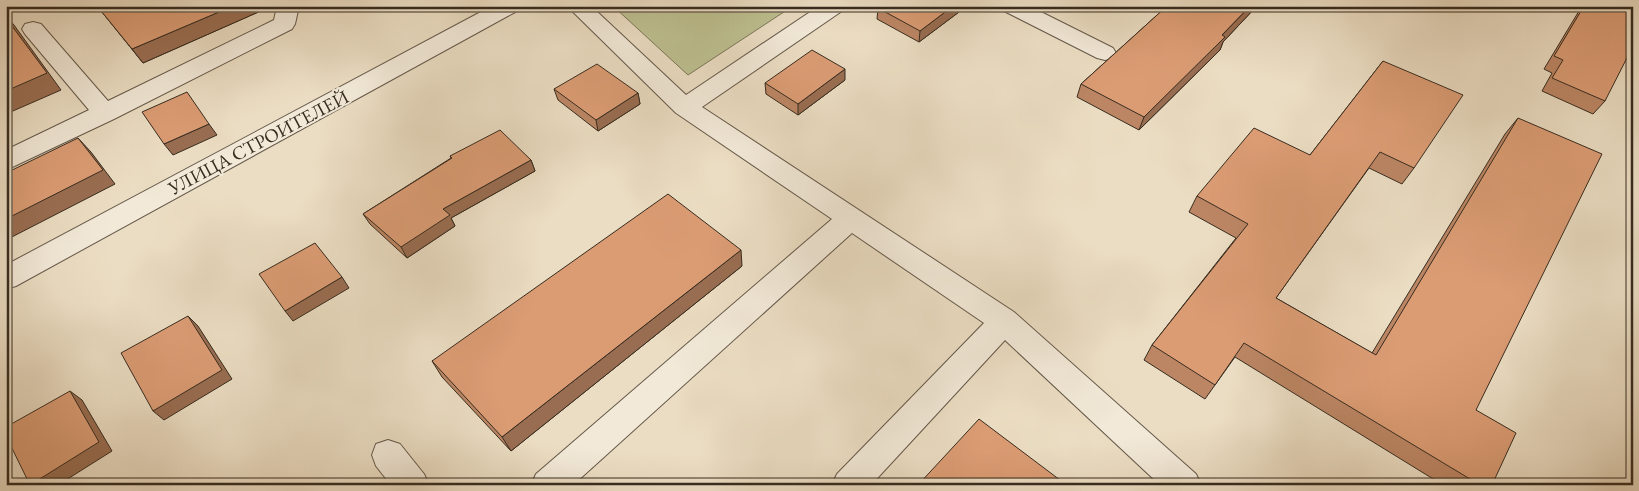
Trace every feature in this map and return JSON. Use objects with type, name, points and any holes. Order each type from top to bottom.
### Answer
[{"type":"street","points":[[6,161],[284,24],[288,6]]},
{"type":"street","name":"УЛИЦА СТРОИТЕЛЕЙ","points":[[6,278],[509,6]]},
{"type":"street","points":[[578,6],[685,107],[1004,321],[1184,485]]},
{"type":"street","points":[[685,107],[834,6]]},
{"type":"street","points":[[1012,6],[1105,53]]},
{"type":"street","points":[[33,29],[105,113]]},
{"type":"street","points":[[548,485],[850,219]]},
{"type":"street","points":[[849,485],[1004,321]]},
{"type":"street","points":[[388,455],[412,485]]},
{"type":"green space","points":[[613,6],[793,6],[688,75]]},
{"type":"building","points":[[97,6],[233,6],[132,49]]},
{"type":"building","points":[[881,6],[953,6],[920,31],[878,8]]},
{"type":"building","points":[[1167,6],[1250,6],[1222,35],[1225,37],[1144,117],[1081,84]]},
{"type":"building","points":[[1584,6],[1633,6],[1633,46],[1605,101],[1552,78],[1563,60],[1554,56]]},
{"type":"building","points":[[6,18],[47,73],[6,91]]},
{"type":"building","points":[[812,50],[845,69],[798,104],[765,83]]},
{"type":"building","points":[[1383,61],[1463,95],[1414,168],[1380,152],[1276,298],[1376,355],[1518,118],[1602,154],[1476,410],[1516,433],[1492,485],[1480,485],[1244,343],[1215,385],[1152,345],[1248,224],[1197,196],[1254,128],[1310,155]]},
{"type":"building","points":[[597,64],[638,93],[596,120],[554,89]]},
{"type":"building","points":[[187,92],[209,124],[164,144],[142,112]]},
{"type":"building","points":[[500,130],[531,160],[443,209],[450,215],[401,247],[363,214],[452,158],[450,156]]},
{"type":"building","points":[[78,138],[103,170],[6,219],[6,173]]},
{"type":"building","points":[[668,194],[741,250],[502,437],[432,361]]},
{"type":"building","points":[[315,243],[342,277],[285,311],[259,274]]},
{"type":"building","points":[[188,316],[222,370],[153,411],[121,353]]},
{"type":"building","points":[[70,391],[99,442],[30,485],[6,436],[6,427]]},
{"type":"building","points":[[979,419],[1060,480],[1057,485],[918,485]]}]
